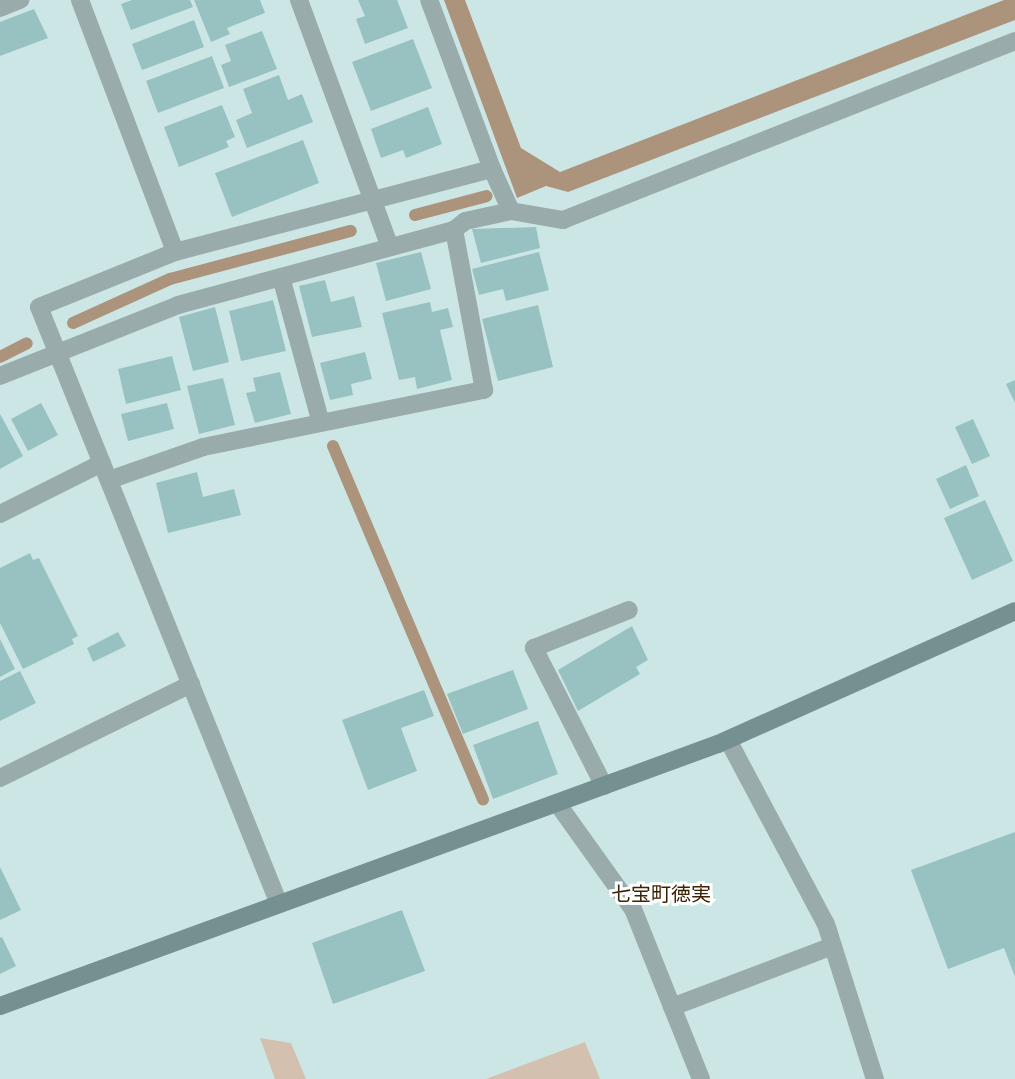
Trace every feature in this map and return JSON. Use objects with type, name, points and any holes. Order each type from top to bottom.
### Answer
[{"type":"street","points":[[0,8],[20,0]]},
{"type":"street","points":[[80,0],[175,252]]},
{"type":"street","points":[[299,0],[390,248]]},
{"type":"street","points":[[429,0],[510,211]]},
{"type":"street","points":[[0,376],[56,349],[178,305],[454,230],[465,221],[510,211],[563,220],[1015,41]]},
{"type":"street","points":[[279,904],[39,307],[175,252],[492,169]]},
{"type":"street","points":[[0,514],[105,472],[203,447],[484,390],[454,230]]},
{"type":"street","points":[[281,277],[321,423]]},
{"type":"street","points":[[604,786],[534,648],[629,610]]},
{"type":"street","points":[[0,1006],[728,740],[1015,611]]},
{"type":"street","points":[[0,778],[191,684]]},
{"type":"street","points":[[728,740],[833,946],[875,1079]]},
{"type":"street","points":[[557,803],[633,909],[701,1079]]},
{"type":"street","points":[[672,1007],[833,946]]},
{"type":"shaded area","points":[[444,0],[465,0],[521,148],[560,172],[1004,0],[1015,0],[1015,20],[568,192],[546,186],[517,198]]},
{"type":"shaded area","points":[[260,1038],[291,1043],[306,1079],[275,1079]]},
{"type":"shaded area","points":[[585,1042],[600,1079],[486,1079]]},
{"type":"building","points":[[132,0],[190,0],[193,7],[131,30],[121,4]]},
{"type":"building","points":[[194,0],[260,0],[265,13],[227,28],[230,34],[211,42]]},
{"type":"building","points":[[358,0],[397,0],[408,28],[365,44],[356,19],[365,16]]},
{"type":"building","points":[[34,9],[48,38],[0,56],[0,22]]},
{"type":"building","points":[[194,20],[204,47],[142,70],[132,44]]},
{"type":"building","points":[[262,31],[277,69],[229,87],[221,65],[231,61],[225,45]]},
{"type":"building","points":[[413,39],[432,88],[371,111],[352,62]]},
{"type":"building","points":[[212,56],[224,88],[158,113],[146,81]]},
{"type":"building","points":[[279,75],[288,100],[302,94],[313,122],[247,148],[236,120],[252,113],[243,89]]},
{"type":"building","points":[[222,105],[235,137],[226,141],[229,147],[179,167],[164,127]]},
{"type":"building","points":[[428,107],[442,144],[406,158],[403,150],[381,158],[371,129]]},
{"type":"building","points":[[303,140],[319,183],[232,217],[215,173]]},
{"type":"building","points":[[536,227],[540,248],[481,263],[472,229]]},
{"type":"building","points":[[421,252],[431,289],[386,301],[376,263]]},
{"type":"building","points":[[539,252],[549,290],[506,301],[503,289],[479,295],[472,269]]},
{"type":"building","points":[[325,280],[331,302],[354,296],[362,327],[312,337],[299,286]]},
{"type":"building","points":[[273,300],[286,351],[241,361],[229,311]]},
{"type":"building","points":[[430,302],[432,312],[448,308],[453,327],[440,330],[452,380],[417,389],[415,377],[399,380],[382,313]]},
{"type":"building","points":[[538,305],[553,367],[498,381],[482,319]]},
{"type":"building","points":[[215,307],[229,362],[193,371],[179,317]]},
{"type":"building","points":[[365,352],[372,379],[351,384],[353,395],[330,400],[320,363]]},
{"type":"building","points":[[172,356],[181,390],[126,404],[118,369]]},
{"type":"building","points":[[280,372],[291,414],[255,423],[246,393],[256,391],[253,378]]},
{"type":"building","points":[[223,378],[235,425],[199,434],[187,386]]},
{"type":"building","points":[[1015,380],[1015,403],[1006,384]]},
{"type":"building","points":[[41,403],[58,435],[28,451],[11,419]]},
{"type":"building","points":[[167,403],[174,429],[128,441],[121,414]]},
{"type":"building","points":[[0,414],[23,456],[0,469]]},
{"type":"building","points":[[973,419],[990,456],[972,464],[955,427]]},
{"type":"building","points":[[966,465],[979,496],[950,509],[936,479]]},
{"type":"building","points":[[197,472],[203,497],[234,489],[241,515],[168,533],[156,483]]},
{"type":"building","points":[[985,500],[1013,561],[972,580],[944,518]]},
{"type":"building","points":[[30,553],[33,560],[39,558],[78,636],[72,639],[74,644],[23,669],[0,623],[0,568]]},
{"type":"building","points":[[632,626],[648,660],[636,667],[640,674],[578,711],[558,670]]},
{"type":"building","points":[[118,632],[126,646],[93,662],[87,648]]},
{"type":"building","points":[[0,639],[15,669],[0,677]]},
{"type":"building","points":[[513,670],[528,709],[463,734],[447,694]]},
{"type":"building","points":[[20,671],[36,703],[0,721],[0,681]]},
{"type":"building","points":[[424,690],[434,716],[401,728],[417,771],[368,790],[342,720]]},
{"type":"building","points":[[538,721],[558,774],[493,799],[473,745]]},
{"type":"building","points":[[1015,832],[1015,977],[1004,948],[948,969],[911,870]]},
{"type":"building","points":[[0,867],[21,910],[0,920]]},
{"type":"building","points":[[402,910],[425,971],[333,1004],[312,943]]},
{"type":"building","points":[[2,937],[16,966],[0,974],[0,938]]},
{"type":"waterway","points":[[415,215],[487,196]]},
{"type":"waterway","points":[[73,323],[170,279],[351,231]]},
{"type":"waterway","points":[[0,357],[27,343]]},
{"type":"waterway","points":[[333,446],[483,799]]},
{"type":"district","name":"七宝町徳実","points":[[661,894]]}]
